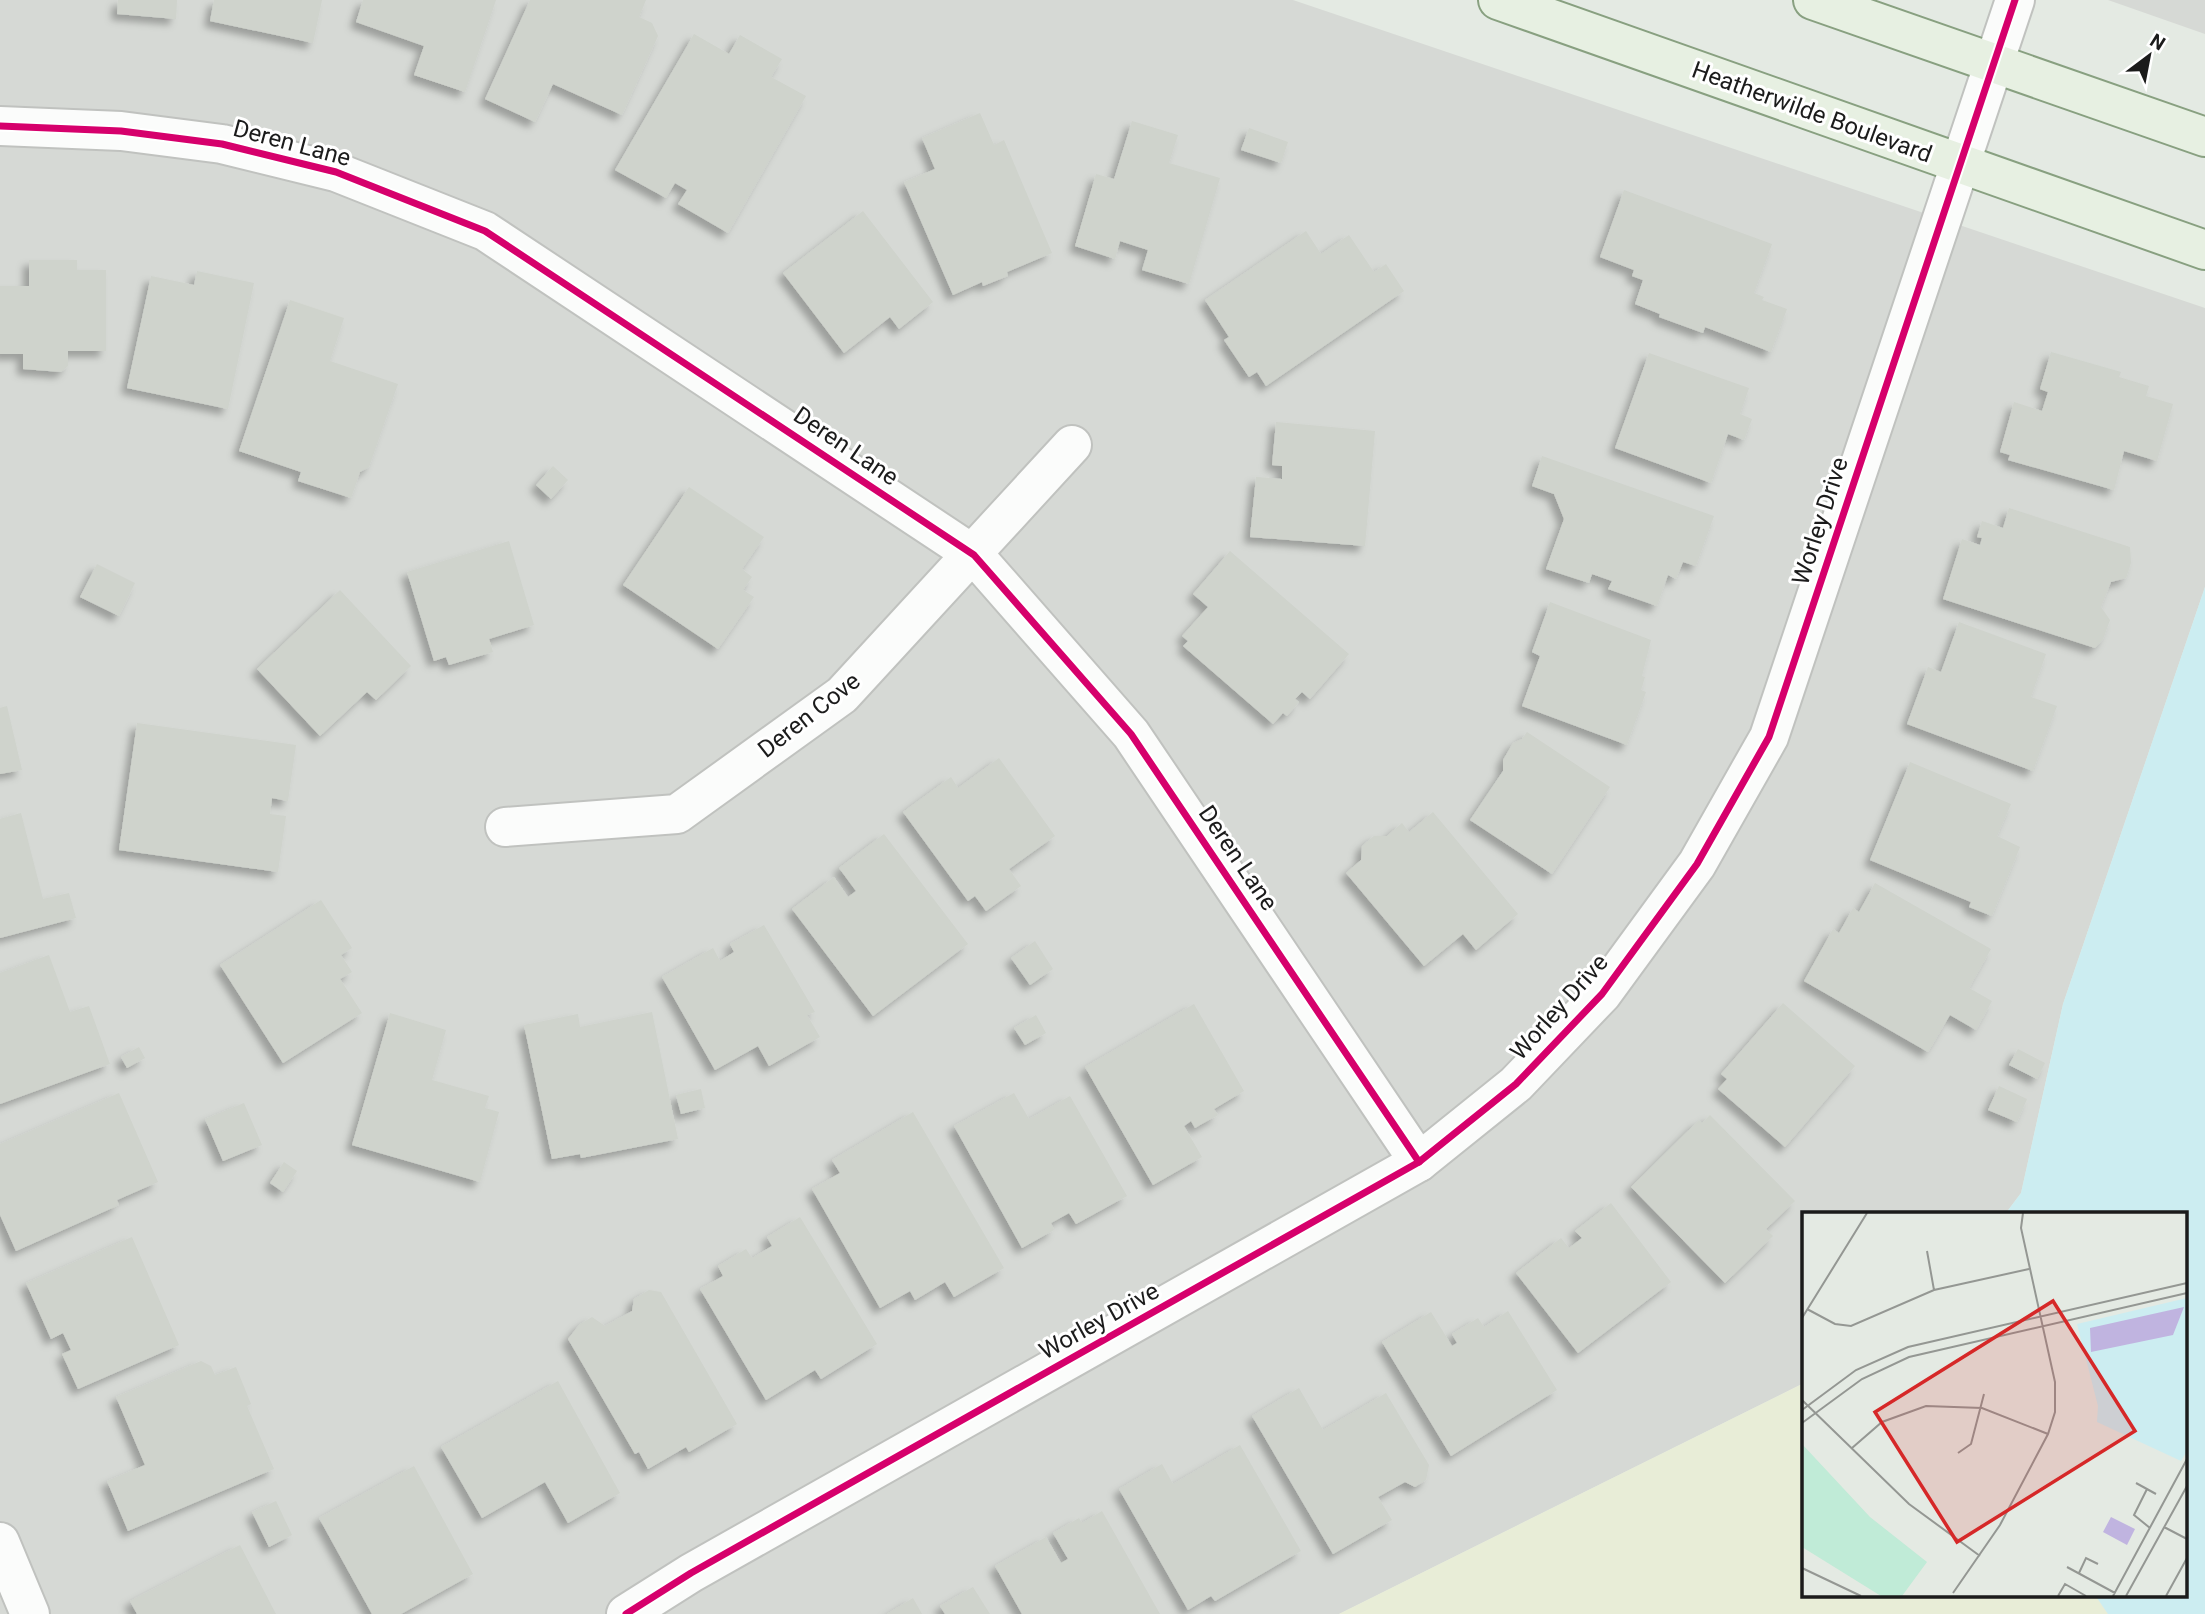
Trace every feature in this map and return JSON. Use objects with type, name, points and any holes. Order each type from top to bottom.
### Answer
[{"type":"main road","name":"Heatherwilde Boulevard","points":[[1498,0],[2205,250]]},
{"type":"main road","points":[[1813,0],[2205,136]]},
{"type":"street","name":"Worley Drive","points":[[626,1614],[691,1573],[1419,1162],[1516,1083],[1602,994],[1697,864],[1769,737],[2015,0]]},
{"type":"street","name":"Deren Lane","points":[[0,126],[121,131],[222,144],[336,172],[485,231],[974,555],[1131,734],[1419,1162]]},
{"type":"street","name":"Deren Cove","points":[[505,827],[677,814],[842,695],[974,555],[1072,444]]},
{"type":"street","points":[[0,1542],[30,1614]]},
{"type":"shaded area","points":[[0,0],[1293,0],[2205,308],[2205,587],[2063,1004],[2021,1193],[2007,1212],[1802,1212],[1802,1384],[1339,1614],[0,1614]]},
{"type":"shaded area","points":[[2108,0],[2205,0],[2205,34]]},
{"type":"shaded area","points":[[2205,587],[2205,1614],[2108,1614],[2096,1596],[2188,1596],[2188,1212],[2007,1212],[2021,1193],[2063,1004]]},
{"type":"shaded area","points":[[1802,1384],[1802,1596],[2096,1596],[2108,1614],[1339,1614]]},
{"type":"building","points":[[118,0],[177,0],[176,19],[117,14]]},
{"type":"building","points":[[214,0],[322,0],[313,43],[210,21]]},
{"type":"building","points":[[363,0],[496,0],[465,92],[414,75],[424,46],[356,22]]},
{"type":"building","points":[[530,0],[646,0],[639,17],[652,23],[658,36],[622,115],[553,84],[535,122],[485,99]]},
{"type":"building","points":[[694,34],[729,54],[740,35],[782,59],[771,77],[806,96],[728,233],[678,204],[687,190],[675,183],[666,198],[615,170]]},
{"type":"building","points":[[980,113],[994,145],[1004,140],[1052,253],[1007,272],[1008,276],[983,286],[982,282],[953,295],[904,182],[935,169],[922,138]]},
{"type":"building","points":[[1132,121],[1178,135],[1169,163],[1220,178],[1189,284],[1142,270],[1148,250],[1120,241],[1115,259],[1075,246],[1096,174],[1114,179]]},
{"type":"building","points":[[1249,128],[1288,142],[1281,163],[1241,150]]},
{"type":"building","points":[[1624,190],[1772,244],[1754,293],[1764,297],[1762,300],[1787,309],[1771,352],[1705,327],[1703,333],[1659,317],[1660,314],[1635,304],[1643,280],[1632,276],[1634,270],[1600,257]]},
{"type":"building","points":[[863,211],[933,302],[899,329],[890,317],[844,353],[783,273]]},
{"type":"building","points":[[1306,231],[1321,254],[1349,235],[1374,272],[1386,264],[1404,291],[1266,386],[1257,372],[1249,377],[1224,340],[1229,337],[1205,300]]},
{"type":"building","points":[[29,260],[77,260],[77,270],[106,270],[106,351],[68,351],[68,366],[61,372],[23,369],[23,354],[0,354],[0,286],[29,286]]},
{"type":"building","points":[[197,271],[254,283],[228,409],[127,388],[151,276],[194,285]]},
{"type":"building","points":[[290,300],[344,318],[330,361],[398,384],[369,467],[360,472],[351,498],[298,481],[301,472],[239,451]]},
{"type":"building","points":[[2051,352],[2121,372],[2119,377],[2149,386],[2146,396],[2173,404],[2157,461],[2124,451],[2114,490],[2008,460],[2010,455],[2000,452],[2014,402],[2042,411],[2048,392],[2040,389]]},
{"type":"building","points":[[1649,353],[1749,388],[1740,414],[1752,419],[1744,440],[1728,434],[1711,483],[1615,448]]},
{"type":"building","points":[[1276,422],[1375,431],[1365,546],[1250,537],[1256,477],[1282,479],[1282,466],[1272,465]]},
{"type":"building","points":[[1542,456],[1714,516],[1696,566],[1683,562],[1676,579],[1668,575],[1657,606],[1608,589],[1612,581],[1592,574],[1589,583],[1546,569],[1564,519],[1554,494],[1532,486]]},
{"type":"building","points":[[553,466],[568,480],[551,499],[536,485]]},
{"type":"building","points":[[689,487],[764,537],[742,569],[752,577],[743,590],[754,597],[718,649],[623,585]]},
{"type":"building","points":[[2009,508],[2130,547],[2131,563],[2126,578],[2111,582],[2101,607],[2110,620],[2103,639],[2095,648],[1943,599],[1962,539],[1980,545],[1982,538],[1977,537],[1982,521],[2003,528]]},
{"type":"building","points":[[509,541],[534,625],[489,639],[493,652],[449,665],[446,657],[434,661],[407,572]]},
{"type":"building","points":[[1230,551],[1349,654],[1310,699],[1302,692],[1295,699],[1299,702],[1287,716],[1283,713],[1273,724],[1183,646],[1188,641],[1182,636],[1208,607],[1193,594]]},
{"type":"building","points":[[97,564],[135,583],[119,616],[80,597]]},
{"type":"building","points":[[340,590],[411,666],[376,700],[367,692],[320,736],[257,669]]},
{"type":"building","points":[[1550,602],[1651,640],[1642,676],[1645,677],[1641,690],[1646,692],[1627,745],[1522,706],[1540,656],[1532,652]]},
{"type":"building","points":[[1959,622],[2046,654],[2031,697],[2057,706],[2033,771],[1907,724],[1928,667],[1941,672]]},
{"type":"building","points":[[7,706],[22,770],[0,774],[0,708]]},
{"type":"building","points":[[137,723],[296,745],[288,801],[272,798],[270,814],[286,816],[278,872],[119,850]]},
{"type":"building","points":[[1527,732],[1610,787],[1552,874],[1470,820],[1503,771],[1503,760],[1513,743],[1522,739]]},
{"type":"building","points":[[999,758],[1055,836],[1009,869],[1021,886],[986,911],[975,896],[968,901],[903,812],[951,777],[958,788]]},
{"type":"building","points":[[1910,762],[2011,804],[1997,836],[2020,847],[1992,916],[1969,907],[1971,902],[1870,860]]},
{"type":"building","points":[[1433,812],[1518,914],[1476,950],[1463,934],[1424,966],[1346,873],[1361,860],[1362,846],[1374,836],[1387,836],[1402,823],[1409,832]]},
{"type":"building","points":[[21,813],[43,899],[69,893],[76,918],[0,938],[0,819]]},
{"type":"building","points":[[884,834],[968,944],[873,1016],[792,909],[834,877],[848,897],[856,891],[839,868]]},
{"type":"building","points":[[1875,883],[1991,949],[1969,988],[1992,1001],[1976,1030],[1950,1015],[1928,1052],[1804,981],[1833,929],[1839,933],[1853,908],[1859,912]]},
{"type":"building","points":[[321,900],[352,948],[341,955],[352,972],[340,979],[362,1013],[283,1063],[220,965]]},
{"type":"building","points":[[764,925],[815,1012],[807,1015],[820,1037],[769,1066],[758,1046],[715,1070],[662,977],[713,948],[720,961],[734,952],[730,944]]},
{"type":"building","points":[[1035,941],[1053,969],[1030,985],[1011,958]]},
{"type":"building","points":[[49,955],[70,1012],[89,1006],[110,1064],[0,1104],[0,973]]},
{"type":"building","points":[[1783,1003],[1855,1066],[1785,1147],[1718,1089],[1727,1079],[1721,1074]]},
{"type":"building","points":[[1194,1004],[1244,1091],[1214,1109],[1218,1115],[1195,1128],[1191,1121],[1184,1126],[1202,1157],[1153,1185],[1085,1067]]},
{"type":"building","points":[[652,1012],[678,1139],[581,1158],[580,1154],[552,1159],[524,1025],[578,1014],[580,1027]]},
{"type":"building","points":[[390,1013],[446,1030],[432,1080],[489,1096],[485,1108],[499,1112],[480,1182],[352,1145]]},
{"type":"building","points":[[1036,1015],[1046,1033],[1025,1045],[1014,1028]]},
{"type":"building","points":[[139,1047],[145,1058],[127,1068],[121,1057]]},
{"type":"building","points":[[2018,1049],[2045,1063],[2037,1079],[2009,1065]]},
{"type":"building","points":[[1999,1086],[2027,1099],[2017,1122],[1988,1110]]},
{"type":"building","points":[[701,1089],[705,1108],[681,1114],[676,1095]]},
{"type":"building","points":[[119,1093],[158,1182],[117,1200],[119,1205],[16,1251],[0,1215],[0,1144]]},
{"type":"building","points":[[1014,1093],[1029,1119],[1070,1096],[1127,1196],[1076,1224],[1069,1213],[1051,1223],[1054,1230],[1022,1248],[954,1126]]},
{"type":"building","points":[[244,1103],[262,1145],[223,1161],[205,1119]]},
{"type":"building","points":[[913,1112],[1004,1268],[954,1297],[945,1282],[915,1300],[910,1291],[880,1308],[812,1189],[840,1173],[832,1160]]},
{"type":"building","points":[[1710,1115],[1795,1201],[1766,1229],[1773,1236],[1725,1283],[1631,1187],[1699,1120],[1702,1123]]},
{"type":"building","points":[[284,1162],[297,1171],[283,1192],[270,1183]]},
{"type":"building","points":[[1611,1203],[1671,1282],[1578,1353],[1516,1273],[1561,1238],[1569,1248],[1582,1238],[1575,1231]]},
{"type":"building","points":[[800,1217],[877,1344],[821,1379],[815,1370],[766,1400],[700,1289],[723,1276],[718,1266],[746,1249],[752,1258],[772,1246],[767,1237]]},
{"type":"building","points":[[132,1237],[179,1345],[78,1389],[62,1354],[71,1350],[63,1333],[51,1339],[26,1283]]},
{"type":"building","points":[[649,1290],[661,1292],[737,1424],[689,1452],[686,1447],[648,1469],[639,1452],[635,1454],[568,1339],[579,1325],[592,1317],[605,1326],[632,1311],[634,1299]]},
{"type":"building","points":[[1508,1311],[1557,1390],[1451,1456],[1382,1342],[1431,1312],[1452,1346],[1457,1343],[1452,1334],[1478,1318],[1484,1327]]},
{"type":"building","points":[[201,1361],[211,1366],[215,1375],[236,1367],[251,1404],[247,1406],[274,1469],[128,1531],[107,1481],[145,1465],[116,1397]]},
{"type":"building","points":[[558,1381],[620,1493],[568,1523],[545,1482],[482,1518],[441,1447]]},
{"type":"building","points":[[1299,1388],[1323,1430],[1386,1393],[1429,1465],[1426,1480],[1415,1487],[1405,1482],[1378,1497],[1392,1520],[1333,1554],[1252,1416]]},
{"type":"building","points":[[1240,1445],[1301,1551],[1215,1601],[1211,1596],[1188,1610],[1119,1489],[1162,1464],[1173,1484]]},
{"type":"building","points":[[414,1466],[473,1574],[401,1614],[372,1614],[319,1518]]},
{"type":"building","points":[[276,1501],[292,1535],[269,1547],[252,1512]]},
{"type":"building","points":[[1102,1511],[1160,1614],[1022,1614],[995,1566],[1046,1537],[1061,1563],[1068,1559],[1053,1533],[1079,1518],[1082,1523]]},
{"type":"building","points":[[240,1545],[276,1614],[137,1614],[130,1601]]},
{"type":"building","points":[[973,1587],[990,1614],[945,1614],[940,1606]]},
{"type":"building","points":[[913,1598],[922,1614],[887,1614]]},
{"type":"cycle path","points":[[626,1614],[691,1573],[1419,1162],[1516,1084],[1602,994],[1697,864],[1769,737],[2015,0]]},
{"type":"cycle path","points":[[0,126],[121,131],[222,144],[336,172],[485,231],[974,555],[1131,734],[1419,1162]]}]
